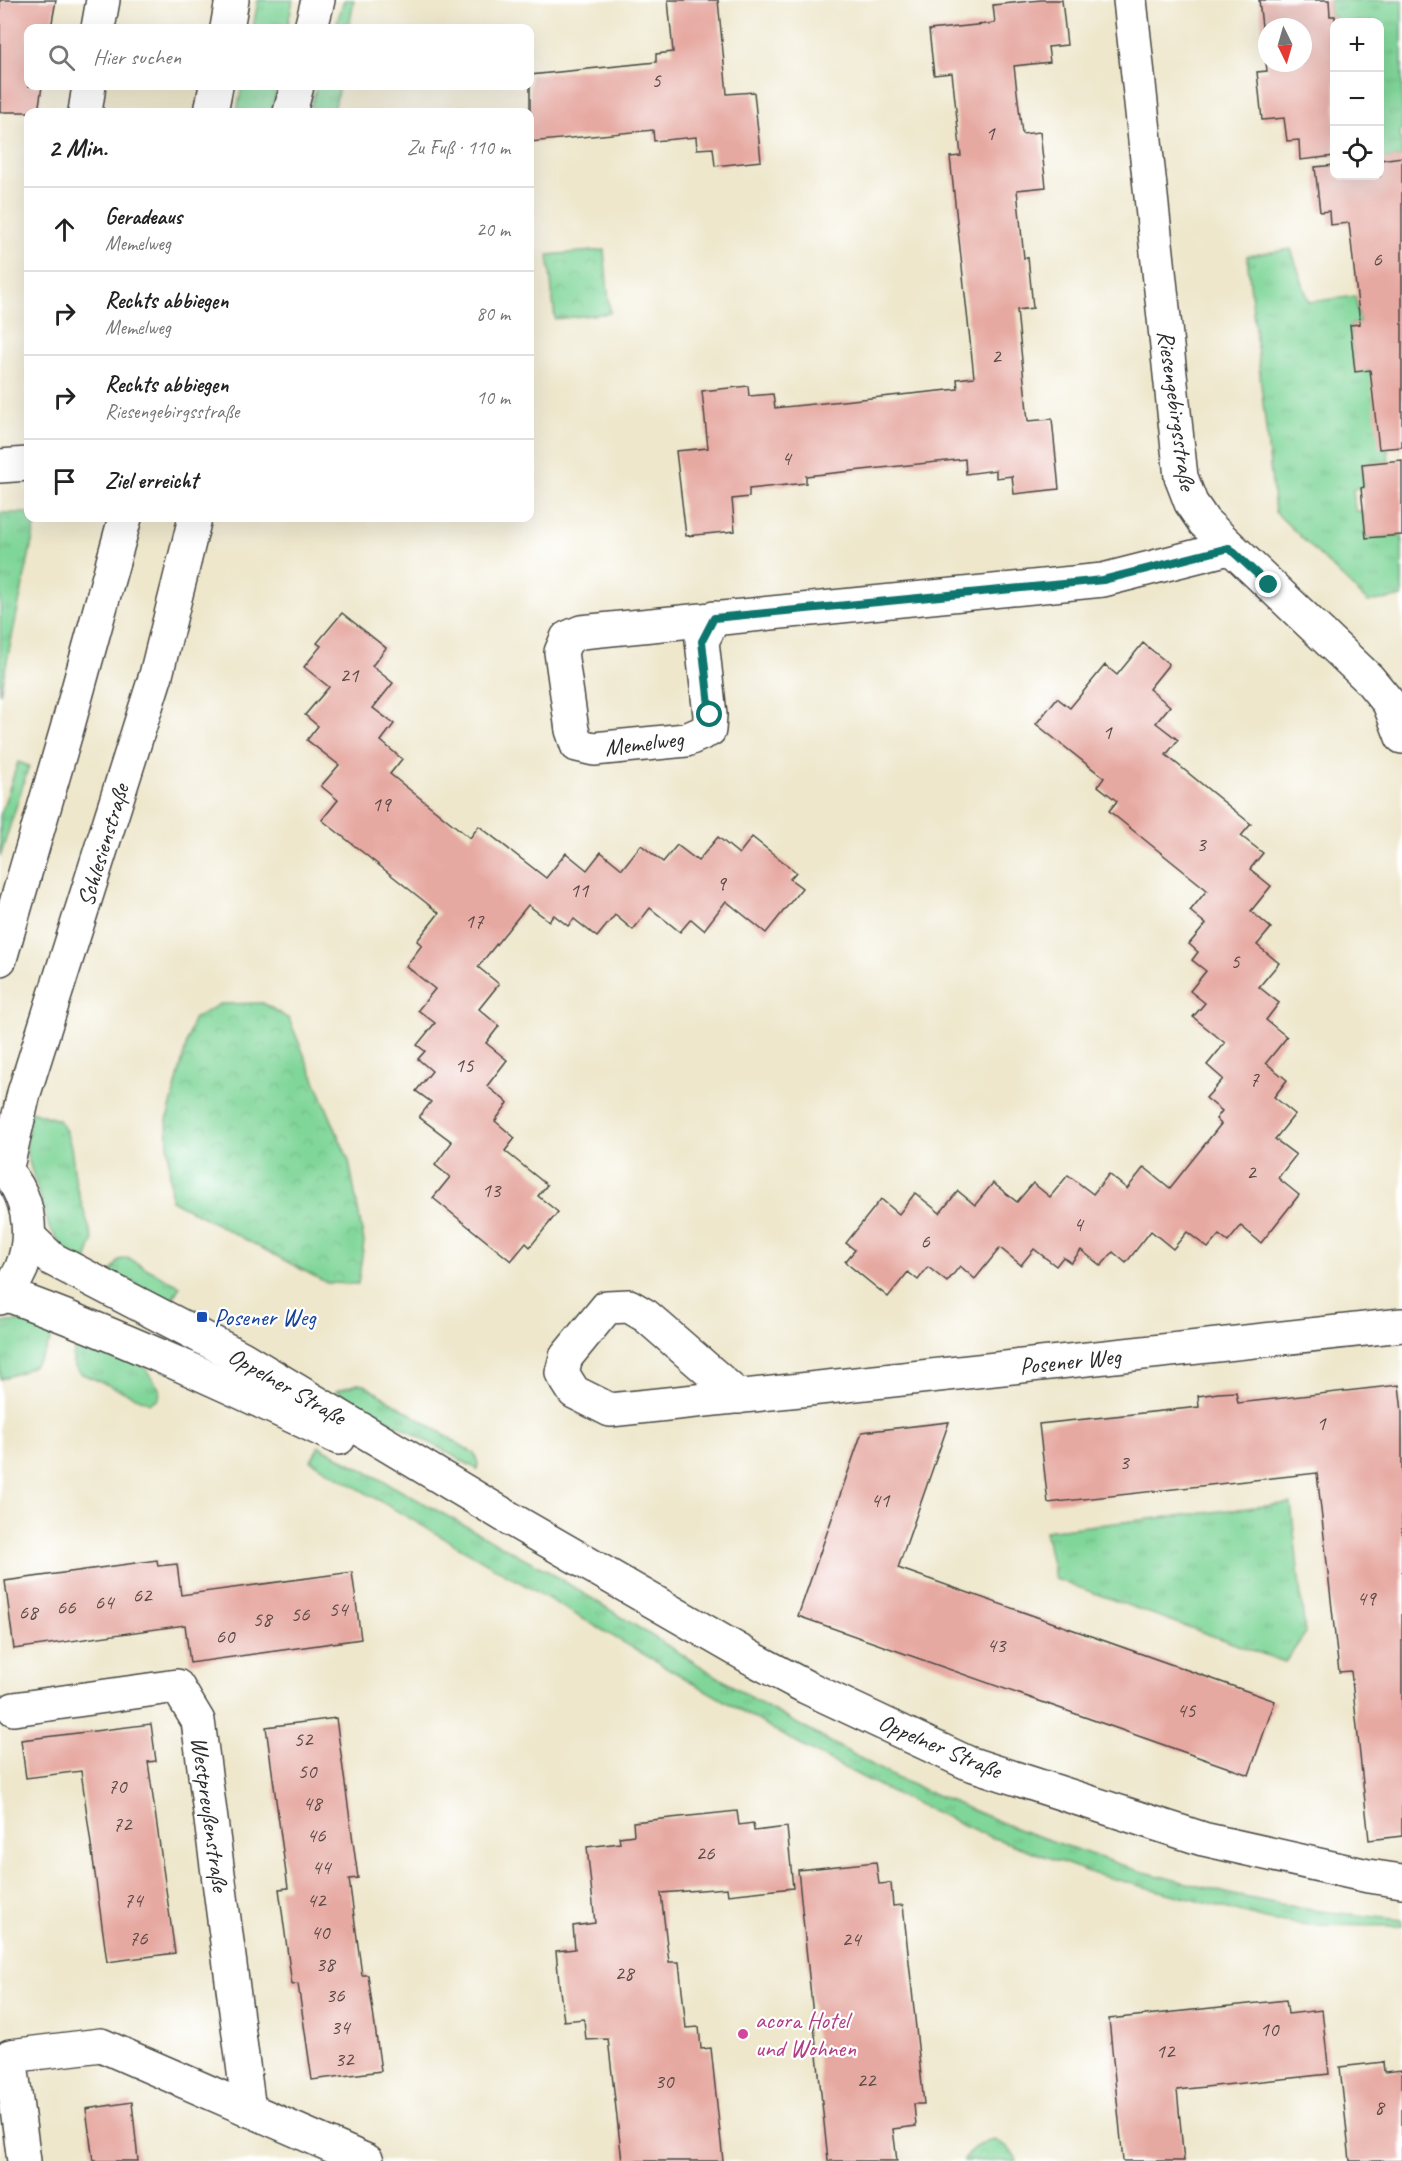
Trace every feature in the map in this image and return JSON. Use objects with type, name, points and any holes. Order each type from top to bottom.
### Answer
[{"type":"street","points":[[99,24],[103,0]]},
{"type":"street","points":[[228,24],[232,0]]},
{"type":"street","points":[[312,24],[318,0]]},
{"type":"street","name":"Riesengebirgsstraße","points":[[1130,0],[1181,477],[1191,503],[1204,522],[1369,679],[1389,703],[1401,731]]},
{"type":"street","points":[[86,108],[88,90]]},
{"type":"street","points":[[212,108],[215,90]]},
{"type":"street","points":[[291,108],[296,90]]},
{"type":"street","points":[[0,466],[24,463]]},
{"type":"street","points":[[0,960],[68,729],[124,522]]},
{"type":"street","name":"Schlesienstraße","points":[[3,1168],[24,1093],[156,675],[194,522]]},
{"type":"street","name":"Memelweg","points":[[714,618],[702,641],[710,715],[709,730],[686,740],[594,749],[577,746],[572,730],[561,652],[567,638],[581,632],[714,618],[1103,580],[1229,548]]},
{"type":"street","points":[[2,1296],[22,1268],[29,1237],[27,1213],[19,1191],[3,1168]]},
{"type":"street","name":"Oppelner Straße","points":[[29,1237],[52,1259],[242,1358],[514,1521],[755,1660],[806,1687],[968,1763],[1203,1839],[1368,1876],[1402,1881]]},
{"type":"street","name":"Oppelner Straße","points":[[2,1296],[75,1319],[264,1403],[514,1521]]},
{"type":"street","name":"Posener Weg","points":[[739,1397],[646,1316],[629,1306],[607,1307],[566,1357],[562,1373],[574,1392],[610,1410],[739,1397],[1402,1325]]},
{"type":"street","name":"Westpreußenstraße","points":[[14,1709],[177,1686],[198,1721],[249,2110]]},
{"type":"street","points":[[24,2161],[10,2056],[101,2045],[367,2161]]},
{"type":"green space","points":[[258,0],[293,0],[288,24],[254,24]]},
{"type":"green space","points":[[344,0],[354,0],[350,24],[336,24]]},
{"type":"green space","points":[[1329,0],[1402,0],[1402,130],[1400,131],[1402,157],[1384,159],[1384,18],[1335,18],[1330,16]]},
{"type":"green space","points":[[241,90],[276,90],[273,108],[238,108]]},
{"type":"green space","points":[[316,90],[338,90],[335,108],[310,108]]},
{"type":"green space","points":[[1291,249],[1309,302],[1355,296],[1360,324],[1350,325],[1355,371],[1370,370],[1384,417],[1389,461],[1362,464],[1364,487],[1353,489],[1355,511],[1363,511],[1366,538],[1402,535],[1402,597],[1368,602],[1275,512],[1247,256]]},
{"type":"green space","points":[[604,250],[610,313],[555,319],[548,255]]},
{"type":"green space","points":[[0,513],[24,513],[24,522],[36,522],[0,694]]},
{"type":"green space","points":[[18,762],[29,766],[0,857],[0,816]]},
{"type":"green space","points":[[263,1003],[289,1019],[349,1161],[364,1242],[358,1284],[327,1283],[171,1200],[167,1120],[193,1019],[220,1004]]},
{"type":"green space","points":[[30,1111],[59,1120],[66,1131],[71,1147],[76,1185],[93,1240],[85,1264],[62,1246],[49,1227],[26,1152]]},
{"type":"green space","points":[[127,1258],[180,1286],[169,1305],[109,1275],[119,1260]]},
{"type":"green space","points":[[40,1321],[57,1326],[37,1362],[24,1371],[0,1379],[0,1323]]},
{"type":"green space","points":[[80,1337],[144,1366],[160,1390],[159,1398],[150,1403],[80,1373],[73,1360]]},
{"type":"green space","points":[[357,1384],[365,1385],[475,1454],[477,1469],[336,1391]]},
{"type":"green space","points":[[319,1446],[546,1570],[763,1705],[896,1778],[1017,1829],[1136,1870],[1238,1896],[1311,1910],[1402,1920],[1402,1926],[1309,1925],[1270,1920],[1095,1874],[988,1836],[887,1790],[802,1746],[311,1461]]},
{"type":"green space","points":[[1291,1503],[1305,1634],[1285,1662],[1055,1579],[1045,1531]]},
{"type":"green space","points":[[995,2140],[1011,2151],[1017,2161],[963,2161],[977,2147]]},
{"type":"building","points":[[0,0],[56,0],[52,24],[24,24],[24,90],[41,90],[39,108],[24,108],[24,112],[0,112]]},
{"type":"building","points":[[668,0],[718,0],[727,94],[754,92],[761,161],[715,166],[713,148],[697,149],[696,137],[654,141],[653,130],[534,142],[534,108],[530,108],[530,90],[534,90],[534,75],[656,62],[656,54],[673,52]]},
{"type":"building","points":[[1062,0],[1067,45],[1048,47],[1050,62],[1014,66],[1022,134],[1040,132],[1046,187],[1017,190],[1024,258],[1028,257],[1033,308],[1017,310],[1028,421],[1052,419],[1059,489],[1014,494],[1012,476],[996,478],[996,470],[966,474],[965,459],[806,476],[806,483],[749,489],[749,497],[732,499],[735,531],[686,536],[676,451],[708,448],[702,391],[748,386],[749,396],[773,394],[775,408],[958,389],[957,379],[974,377],[950,157],[961,156],[952,73],[934,75],[929,30],[995,23],[993,5]]},
{"type":"building","points":[[1259,0],[1329,0],[1330,16],[1335,16],[1335,18],[1330,18],[1330,157],[1300,160],[1299,140],[1287,141],[1284,118],[1262,120],[1257,72],[1312,72],[1312,18],[1261,18]]},
{"type":"building","points":[[1402,157],[1402,447],[1379,449],[1370,370],[1355,372],[1350,325],[1360,324],[1349,223],[1330,225],[1329,211],[1320,212],[1315,167],[1330,166],[1330,180],[1384,180],[1384,159]]},
{"type":"building","points":[[1402,460],[1402,535],[1366,538],[1361,488],[1364,487],[1362,464]]},
{"type":"building","points":[[342,613],[386,648],[372,666],[393,683],[373,708],[394,724],[381,741],[402,759],[390,774],[470,838],[479,826],[546,878],[566,853],[587,870],[601,852],[622,869],[641,845],[663,862],[677,845],[698,861],[718,837],[739,854],[752,837],[796,872],[790,879],[802,888],[766,933],[726,901],[704,930],[691,919],[680,932],[650,908],[633,930],[615,915],[597,937],[574,919],[568,926],[554,915],[549,921],[528,905],[478,967],[499,984],[479,1009],[499,1026],[486,1043],[507,1060],[487,1086],[508,1103],[495,1121],[515,1138],[505,1151],[547,1185],[538,1196],[558,1212],[530,1247],[526,1243],[511,1261],[433,1198],[450,1177],[435,1165],[452,1142],[419,1117],[431,1102],[416,1091],[432,1071],[418,1059],[425,1051],[417,1045],[435,1023],[418,1010],[435,989],[406,966],[422,945],[417,941],[439,913],[322,820],[338,800],[321,786],[339,765],[307,740],[318,726],[305,715],[329,687],[304,667],[321,646],[317,643]]},
{"type":"building","points":[[1143,643],[1169,664],[1149,689],[1170,706],[1156,723],[1178,740],[1166,755],[1251,824],[1241,836],[1263,853],[1250,869],[1271,886],[1251,911],[1271,928],[1257,945],[1279,963],[1259,987],[1279,1003],[1266,1020],[1287,1037],[1266,1063],[1287,1080],[1274,1097],[1295,1114],[1275,1139],[1296,1155],[1278,1178],[1299,1195],[1261,1243],[1241,1226],[1228,1242],[1219,1235],[1208,1248],[1187,1232],[1173,1249],[1151,1231],[1126,1263],[1113,1252],[1101,1266],[1081,1250],[1071,1263],[1063,1257],[1056,1266],[1034,1249],[1021,1265],[1000,1248],[975,1279],[960,1266],[947,1282],[928,1267],[918,1280],[908,1272],[888,1297],[845,1262],[855,1250],[846,1243],[881,1199],[899,1214],[915,1193],[940,1213],[958,1191],[975,1205],[993,1183],[1017,1202],[1033,1183],[1050,1197],[1068,1175],[1093,1194],[1109,1174],[1127,1189],[1144,1167],[1170,1188],[1221,1124],[1216,1119],[1222,1111],[1206,1098],[1223,1079],[1207,1065],[1225,1043],[1193,1017],[1205,1003],[1190,991],[1206,971],[1192,960],[1198,952],[1189,944],[1206,924],[1190,911],[1207,890],[1109,811],[1117,801],[1098,786],[1104,778],[1036,724],[1057,698],[1070,708],[1105,665],[1117,675]]},
{"type":"building","points":[[1399,1385],[1402,1412],[1402,1836],[1369,1840],[1351,1671],[1339,1672],[1317,1473],[1048,1503],[1039,1424],[1199,1407],[1198,1396],[1218,1393],[1236,1392],[1238,1403]]},
{"type":"building","points":[[949,1422],[898,1568],[1275,1701],[1249,1775],[798,1616],[862,1432]]},
{"type":"building","points":[[157,1560],[158,1566],[177,1564],[181,1595],[352,1572],[361,1639],[190,1663],[185,1625],[14,1649],[5,1581]]},
{"type":"building","points":[[336,1718],[358,1878],[349,1879],[362,1975],[368,1975],[381,2071],[312,2080],[298,1984],[292,1985],[279,1889],[288,1888],[266,1727]]},
{"type":"building","points":[[151,1724],[156,1761],[148,1762],[175,1953],[107,1962],[81,1771],[26,1778],[21,1740]]},
{"type":"building","points":[[737,1811],[739,1825],[753,1823],[754,1831],[787,1827],[793,1888],[728,1895],[727,1888],[661,1893],[669,1962],[679,1962],[686,2028],[699,2027],[701,2049],[711,2048],[723,2161],[622,2161],[608,2039],[586,2040],[584,2019],[564,2021],[559,1983],[556,1951],[575,1949],[573,1926],[595,1923],[587,1847],[620,1843],[619,1837],[634,1835],[633,1822]]},
{"type":"building","points":[[876,1862],[879,1884],[891,1883],[893,1906],[903,1905],[924,2104],[914,2104],[916,2126],[893,2129],[897,2161],[828,2161],[798,1870]]},
{"type":"building","points":[[1286,2000],[1288,2014],[1322,2010],[1329,2074],[1177,2090],[1184,2161],[1123,2161],[1109,2019]]},
{"type":"building","points":[[1383,2062],[1384,2072],[1402,2070],[1402,2161],[1350,2161],[1340,2067]]},
{"type":"building","points":[[132,2102],[138,2161],[93,2161],[86,2109]]},
{"type":"place","name":"Posener Weg","points":[[202,1317]]},
{"type":"place","name":"acora Hotel und Wohnen","points":[[743,2034]]},
{"type":"route","points":[[710,715],[702,641],[714,618],[1103,580],[1229,548],[1269,585]]}]
